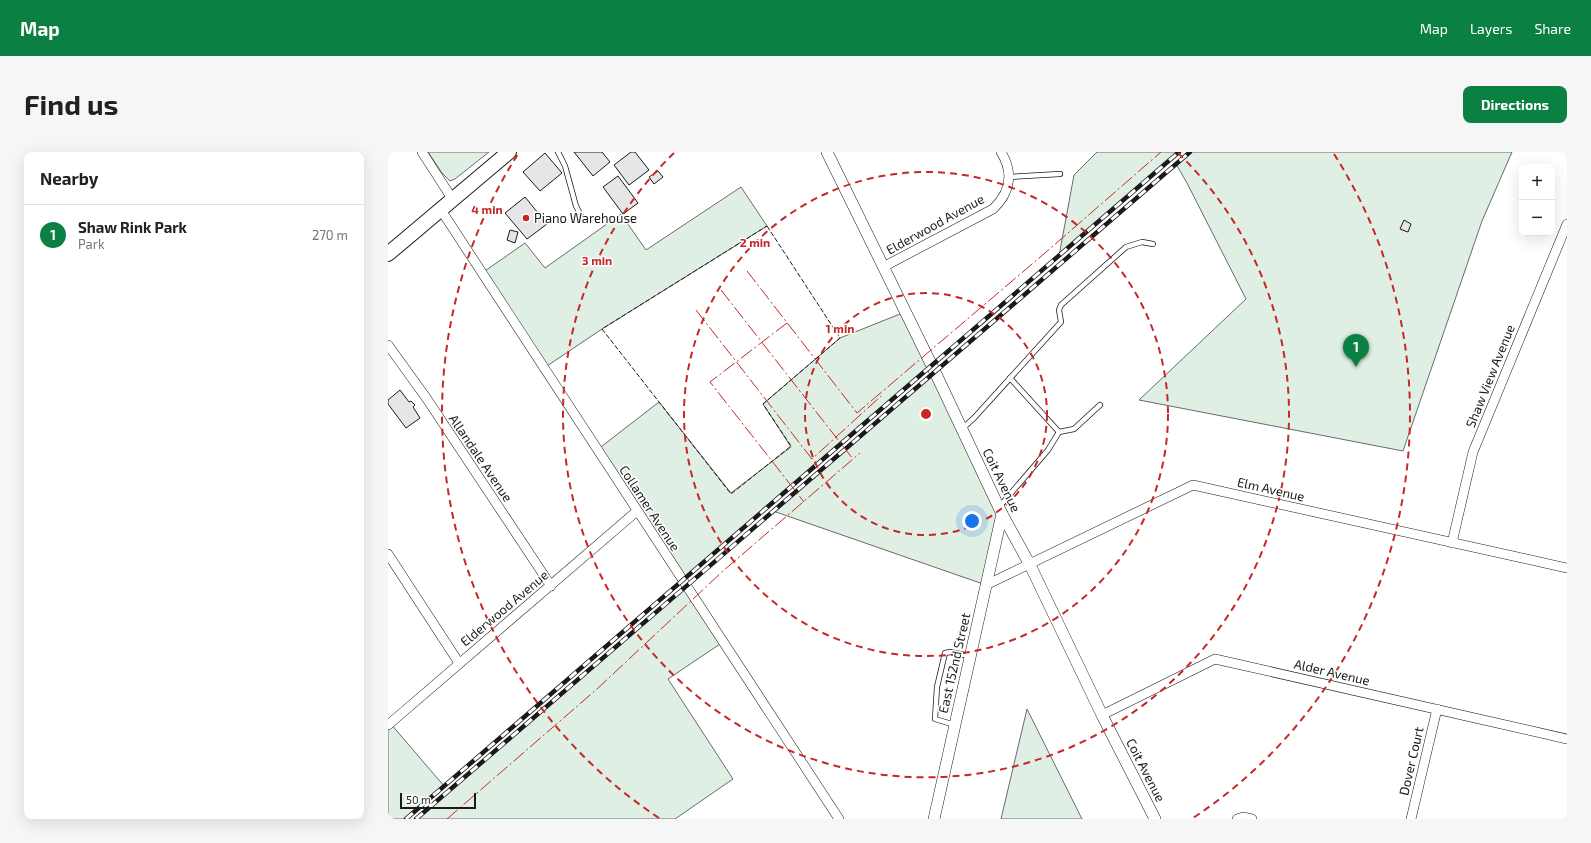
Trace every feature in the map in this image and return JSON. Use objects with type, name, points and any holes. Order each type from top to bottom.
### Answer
[{"type":"main road","points":[[388,254],[509,152]]},
{"type":"street","points":[[422,152],[453,200]]},
{"type":"street","name":"Coit Avenue","points":[[827,152],[962,429],[1000,511],[1030,565],[1102,715],[1155,819]]},
{"type":"street","name":"Elderwood Avenue","points":[[883,267],[993,209],[1004,197],[1007,189],[1008,177],[1003,155]]},
{"type":"street","name":"Collamer Avenue","points":[[441,210],[839,819]]},
{"type":"street","name":"Shaw View Avenue","points":[[1452,543],[1473,452],[1567,224]]},
{"type":"street","name":"Allandale Avenue","points":[[388,346],[427,399],[552,586]]},
{"type":"street","name":"Elm Avenue","points":[[986,585],[1193,486],[1567,568]]},
{"type":"street","name":"Elderwood Avenue","points":[[388,725],[552,586],[637,511]]},
{"type":"street","name":"East 152nd Street","points":[[934,819],[986,585],[1000,511]]},
{"type":"street","points":[[388,554],[459,664]]},
{"type":"street","name":"Alder Avenue","points":[[1102,715],[1215,659],[1567,739]]},
{"type":"street","name":"Dover Court","points":[[1411,819],[1437,709]]},
{"type":"street","points":[[1237,819],[1243,817],[1252,819]]},
{"type":"lane","points":[[558,152],[565,166],[576,206],[582,218]]},
{"type":"lane","points":[[1008,177],[1060,174]]},
{"type":"lane","points":[[962,429],[974,418],[1061,322],[1059,310],[1061,305],[1126,247],[1142,242],[1153,244]]},
{"type":"lane","points":[[1010,378],[1059,432]]},
{"type":"lane","points":[[1000,511],[1048,450],[1059,432],[1074,429],[1100,405]]},
{"type":"lane","points":[[955,725],[935,720],[937,687],[945,653],[950,652],[970,656]]},
{"type":"green space","points":[[428,152],[489,152],[455,179],[450,181],[442,173]]},
{"type":"green space","points":[[1097,152],[1179,152],[1059,256],[1074,175]]},
{"type":"green space","points":[[1190,152],[1512,152],[1482,221],[1403,451],[1139,400],[1246,299],[1176,164]]},
{"type":"green space","points":[[741,187],[767,226],[602,329],[544,368],[482,273],[525,243],[545,268],[621,214],[646,250]]},
{"type":"green space","points":[[905,312],[931,364],[918,377],[682,580],[597,450],[659,402],[731,493],[791,447],[763,404],[840,338]]},
{"type":"green space","points":[[935,372],[1002,514],[986,585],[773,511]]},
{"type":"green space","points":[[687,587],[723,642],[668,679],[733,779],[675,819],[416,819],[674,596]]},
{"type":"green space","points":[[1027,709],[1082,819],[1001,819]]},
{"type":"green space","points":[[390,723],[444,786],[406,819],[388,819],[388,725]]},
{"type":"building","points":[[574,152],[602,152],[610,162],[593,176]]},
{"type":"building","points":[[631,152],[635,152],[649,170],[629,185],[614,165]]},
{"type":"building","points":[[545,153],[562,173],[540,191],[523,172]]},
{"type":"building","points":[[658,171],[663,177],[654,184],[649,177]]},
{"type":"building","points":[[618,176],[638,203],[623,214],[603,187]]},
{"type":"building","name":"Piano Warehouse","points":[[525,197],[547,224],[527,239],[505,213]]},
{"type":"building","points":[[1404,220],[1411,224],[1408,232],[1400,229]]},
{"type":"building","points":[[510,230],[518,232],[515,243],[507,240]]},
{"type":"building","points":[[400,390],[409,402],[411,401],[415,405],[413,407],[420,418],[406,428],[388,404],[388,400]]},
{"type":"railway","points":[[406,819],[1179,152]]},
{"type":"railway","points":[[416,819],[1190,152]]},
{"type":"fence","points":[[767,226],[840,338],[763,404],[791,446],[731,494],[602,329],[767,226]]},
{"type":"power","points":[[747,271],[857,413],[1161,152]]},
{"type":"power","points":[[721,290],[853,459]]},
{"type":"power","points":[[696,310],[812,459],[881,396]]},
{"type":"power","points":[[787,323],[710,382],[804,502]]},
{"type":"power","points":[[447,819],[597,689],[723,571],[860,453]]},
{"type":"place","name":"Piano Warehouse","points":[[526,218]]},
{"type":"place","name":"Shaw Rink Park","points":[[1356,367]]}]
